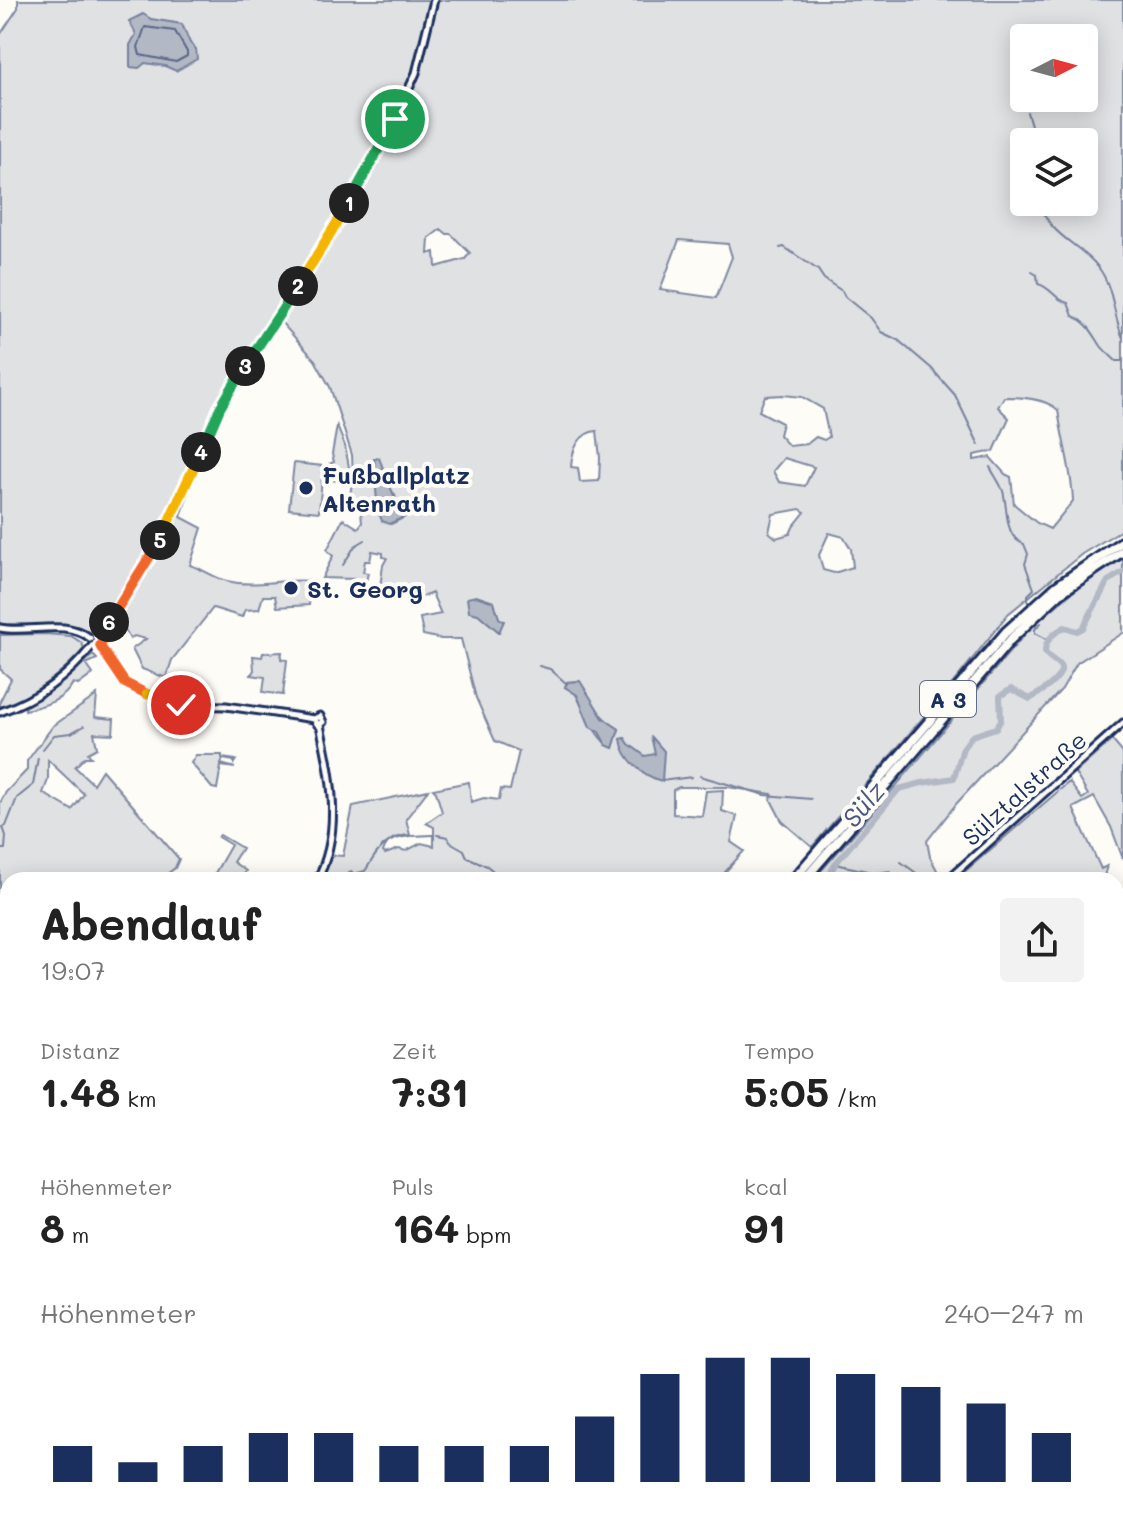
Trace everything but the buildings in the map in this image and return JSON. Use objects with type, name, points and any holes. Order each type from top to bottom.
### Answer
[{"type":"highway","name":"A 3","points":[[800,872],[1006,632],[1057,586],[1123,541]]},
{"type":"highway","name":"A 3","points":[[811,872],[1012,638],[1060,593],[1123,551]]},
{"type":"main road","points":[[100,646],[101,636],[167,528],[220,408],[317,258],[395,119],[416,73],[434,0]]},
{"type":"main road","points":[[0,628],[55,627],[80,631],[90,638],[92,646]]},
{"type":"main road","points":[[90,638],[95,634],[101,636]]},
{"type":"main road","points":[[92,646],[100,646]]},
{"type":"main road","points":[[0,712],[55,683],[92,646]]},
{"type":"main road","points":[[100,646],[125,683],[154,697],[180,705],[222,705],[314,719],[314,723],[320,725],[334,799],[325,862],[321,872]]},
{"type":"main road","name":"Sülztalstraße","points":[[956,872],[1123,723]]},
{"type":"shaded area","points":[[18,0],[432,0],[404,99],[316,255],[243,361],[214,413],[166,524],[97,633],[55,625],[0,624],[0,35],[18,8]]},
{"type":"shaded area","points":[[438,0],[1123,0],[1123,529],[1082,554],[1008,614],[812,847],[782,821],[771,800],[772,794],[728,787],[679,787],[673,790],[673,814],[702,816],[706,791],[723,790],[722,811],[737,816],[731,842],[744,851],[725,872],[324,872],[329,855],[343,856],[353,806],[428,790],[406,819],[410,835],[393,839],[383,852],[406,851],[421,843],[434,846],[434,827],[426,823],[442,812],[433,789],[469,782],[471,802],[484,798],[499,800],[501,789],[510,790],[519,751],[495,741],[476,698],[461,639],[423,635],[420,618],[441,614],[432,593],[417,599],[380,587],[387,558],[383,557],[383,553],[372,551],[370,561],[365,561],[363,572],[368,573],[363,593],[352,591],[354,579],[322,578],[333,556],[327,550],[343,519],[358,528],[362,523],[361,512],[349,502],[352,455],[330,387],[315,360],[279,320],[334,236],[407,103],[421,68]],"holes":[[[441,229],[451,234],[470,253],[465,259],[436,267],[435,252],[428,254],[429,238]],[[679,240],[728,244],[732,257],[716,298],[660,290]],[[765,396],[802,397],[823,409],[829,437],[824,440],[816,437],[807,444],[789,446],[779,435],[782,423],[759,411]],[[1004,397],[1040,401],[1058,410],[1073,501],[1050,529],[1037,523],[1014,504],[1011,477],[990,457],[974,460],[974,455],[994,451],[1009,418],[998,407]],[[597,431],[599,481],[580,482],[578,468],[571,467],[573,454],[581,438]],[[784,458],[814,467],[805,486],[779,482],[773,471]],[[375,469],[395,495],[398,507],[413,513],[391,524],[379,515]],[[800,509],[805,512],[790,534],[776,538],[769,532],[773,514]],[[829,533],[844,537],[851,549],[853,567],[834,573],[823,570],[819,555]],[[578,681],[598,712],[619,729],[613,748],[601,739],[574,691],[565,687],[567,682]]]},
{"type":"shaded area","points":[[337,426],[349,467],[342,481],[327,480],[329,464],[334,462],[332,454]]},
{"type":"shaded area","name":"Fußballplatz Altenrath","points":[[294,463],[323,466],[319,512],[289,509]]},
{"type":"shaded area","points":[[194,475],[181,517],[202,528],[190,565],[222,580],[238,583],[312,581],[309,605],[277,607],[275,596],[263,596],[259,609],[245,610],[242,617],[213,608],[172,660],[166,678],[142,669],[132,649],[146,639],[134,636],[130,639],[124,628],[115,622],[158,551]]},
{"type":"shaded area","points":[[1123,559],[1123,633],[1077,663],[1062,689],[957,803],[927,841],[930,857],[938,872],[820,872],[1030,628],[1088,579]]},
{"type":"shaded area","points":[[0,635],[71,636],[82,643],[84,649],[46,684],[0,707],[11,679],[0,669]]},
{"type":"shaded area","points":[[282,652],[281,659],[287,660],[283,695],[263,692],[265,677],[251,675],[254,670],[253,656]]},
{"type":"shaded area","points":[[93,655],[97,659],[86,664],[93,674],[78,685],[73,683],[65,694],[53,701],[25,710],[25,705],[55,688]]},
{"type":"shaded area","points":[[97,695],[95,717],[114,719],[113,734],[94,733],[97,748],[88,753],[91,757],[85,757],[75,767],[93,784],[102,770],[179,859],[175,868],[170,872],[0,872],[0,803],[27,770],[27,761],[53,726]],"holes":[[[48,760],[84,794],[72,810],[43,793],[48,780]]]},
{"type":"shaded area","points":[[1112,740],[1123,753],[1123,859],[1111,827],[1094,797],[1073,808],[1101,869],[1107,866],[1105,872],[964,872],[1069,782],[1082,799],[1088,795],[1075,773]]},
{"type":"shaded area","points":[[196,755],[222,755],[222,758],[236,760],[234,763],[223,759],[221,764],[235,768],[221,766],[217,789],[212,788],[191,763]]},
{"type":"shaded area","points":[[220,835],[242,848],[233,862],[245,872],[216,872],[231,845],[218,837]]},
{"type":"water","points":[[143,14],[151,19],[182,24],[196,49],[197,59],[176,71],[145,63],[139,68],[130,67],[130,45],[136,34],[129,21]]},
{"type":"water","points":[[379,458],[398,506],[403,509],[410,507],[413,513],[389,524],[382,521],[378,506],[374,459]]},
{"type":"water","points":[[476,596],[494,602],[499,618],[504,621],[499,632],[478,614],[469,612],[467,598]]},
{"type":"water","points":[[580,681],[603,718],[619,729],[613,748],[606,745],[599,732],[590,727],[577,695],[565,687],[567,682]]},
{"type":"water","points":[[651,736],[664,751],[662,781],[647,775],[635,765],[625,753],[621,739],[625,738],[645,756],[655,754]]},
{"type":"waterway","points":[[1027,112],[1032,128]]},
{"type":"waterway","points":[[1046,216],[1056,231],[1098,267],[1110,292],[1123,338]]},
{"type":"waterway","points":[[780,248],[784,247],[818,270],[824,279],[871,318],[881,332],[898,340],[931,368],[955,395],[979,445]]},
{"type":"waterway","points":[[1032,272],[1037,275],[1038,284],[1068,303],[1073,316],[1086,325],[1106,352],[1116,361],[1123,361]]},
{"type":"waterway","points":[[990,467],[1003,491],[1013,536],[1024,544],[1028,554],[1025,564],[1034,589],[1028,595],[1028,601]]},
{"type":"waterway","points":[[343,565],[355,546],[365,540]]},
{"type":"waterway","name":"Sülz","points":[[831,872],[899,789],[954,778],[963,748],[972,736],[996,728],[1001,720],[1000,696],[1011,689],[1030,699],[1056,680],[1061,670],[1045,652],[1049,640],[1065,627],[1077,631],[1083,628],[1108,581],[1123,572]]},
{"type":"waterway","points":[[1041,623],[1035,633],[1048,640]]},
{"type":"waterway","points":[[539,666],[550,669],[567,684]]},
{"type":"waterway","points":[[43,749],[54,735],[71,733],[84,726]]},
{"type":"waterway","points":[[0,849],[5,849],[3,827],[17,798],[33,785],[38,758]]},
{"type":"waterway","points":[[700,776],[765,795],[811,799]]},
{"type":"waterway","points":[[661,781],[692,777]]},
{"type":"waterway","points":[[412,836],[433,835]]},
{"type":"waterway","points":[[437,835],[448,837],[450,842],[464,850],[467,857],[494,872]]},
{"type":"waterway","points":[[361,872],[387,843],[410,836]]},
{"type":"waterway","points":[[901,862],[915,872]]},
{"type":"waterway","points":[[835,864],[871,872]]},
{"type":"waterway","points":[[883,872],[890,871]]},
{"type":"place","name":"Fußballplatz Altenrath","points":[[306,488]]},
{"type":"place","name":"St. Georg","points":[[291,588]]},
{"type":"route","points":[[181,705],[139,692],[125,683],[100,646],[101,636],[167,528],[220,408],[317,258],[395,119]]}]
